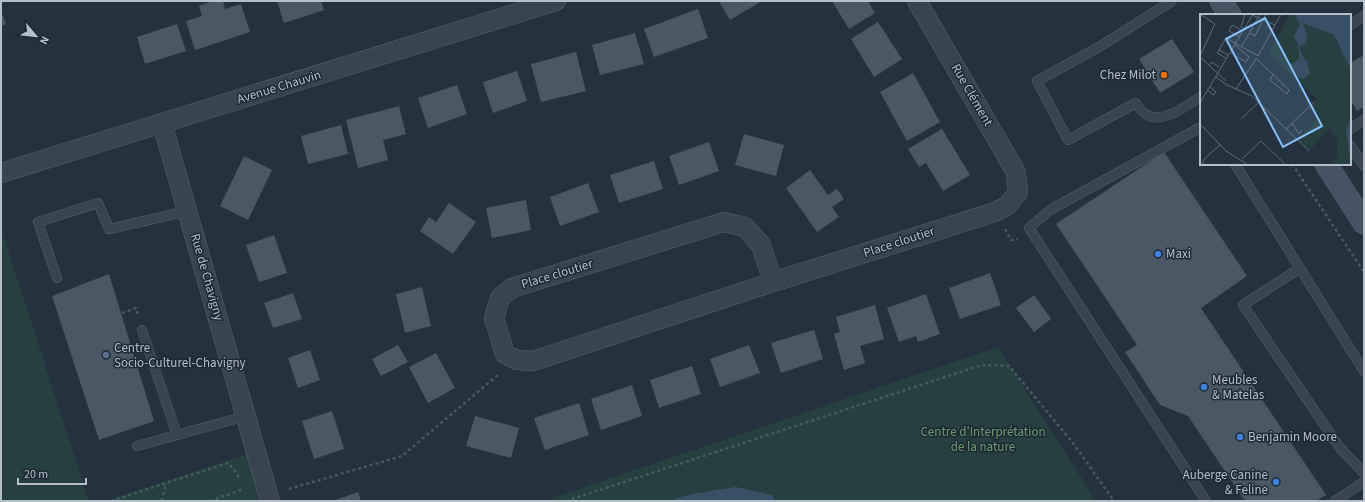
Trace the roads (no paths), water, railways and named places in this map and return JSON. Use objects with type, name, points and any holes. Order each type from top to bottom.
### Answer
[{"type":"main road","points":[[1221,1],[1229,14]]},
{"type":"main road","points":[[1327,165],[1362,216]]},
{"type":"street","name":"Avenue Chauvin","points":[[1,173],[556,1]]},
{"type":"street","name":"Rue Clément","points":[[917,1],[1013,167],[1016,173],[1018,192]]},
{"type":"street","name":"Rue de Chavigny","points":[[162,123],[268,493]]},
{"type":"street","name":"Place cloutier","points":[[773,282],[762,245],[745,227],[724,222],[512,288],[500,298],[494,318],[505,354],[517,360],[532,361],[999,210],[1008,205],[1018,192]]},
{"type":"lane","points":[[1172,1],[1099,47],[1037,81],[1068,140],[1136,103],[1150,116],[1159,117],[1169,114],[1200,97]]},
{"type":"lane","points":[[1351,24],[1364,16]]},
{"type":"lane","points":[[1351,128],[1364,120]]},
{"type":"lane","points":[[1200,128],[1050,210],[1029,228],[1206,501]]},
{"type":"lane","points":[[1351,146],[1364,166]]},
{"type":"lane","points":[[1236,165],[1364,370]]},
{"type":"lane","points":[[57,278],[38,222],[98,203],[109,229],[188,211]]},
{"type":"lane","points":[[1300,268],[1243,305],[1340,448],[1364,473]]},
{"type":"lane","points":[[142,330],[177,435]]},
{"type":"lane","points":[[137,446],[246,416]]},
{"type":"lane","points":[[1335,501],[1364,482]]},
{"type":"water","points":[[736,487],[772,495],[775,501],[668,501],[692,494]]},
{"type":"place","name":"Chez Milot","points":[[1164,75]]},
{"type":"place","name":"Maxi","points":[[1158,254]]},
{"type":"place","name":"Centre Socio-Culturel-Chavigny","points":[[106,355]]},
{"type":"place","name":"Meubles & Matelas","points":[[1204,387]]},
{"type":"place","name":"Benjamin Moore","points":[[1240,437]]},
{"type":"place","name":"Auberge Canine & Feline","points":[[1276,482]]},
{"type":"park label","name":"Centre d'Interprétation de la nature","points":[[983,440]]}]
